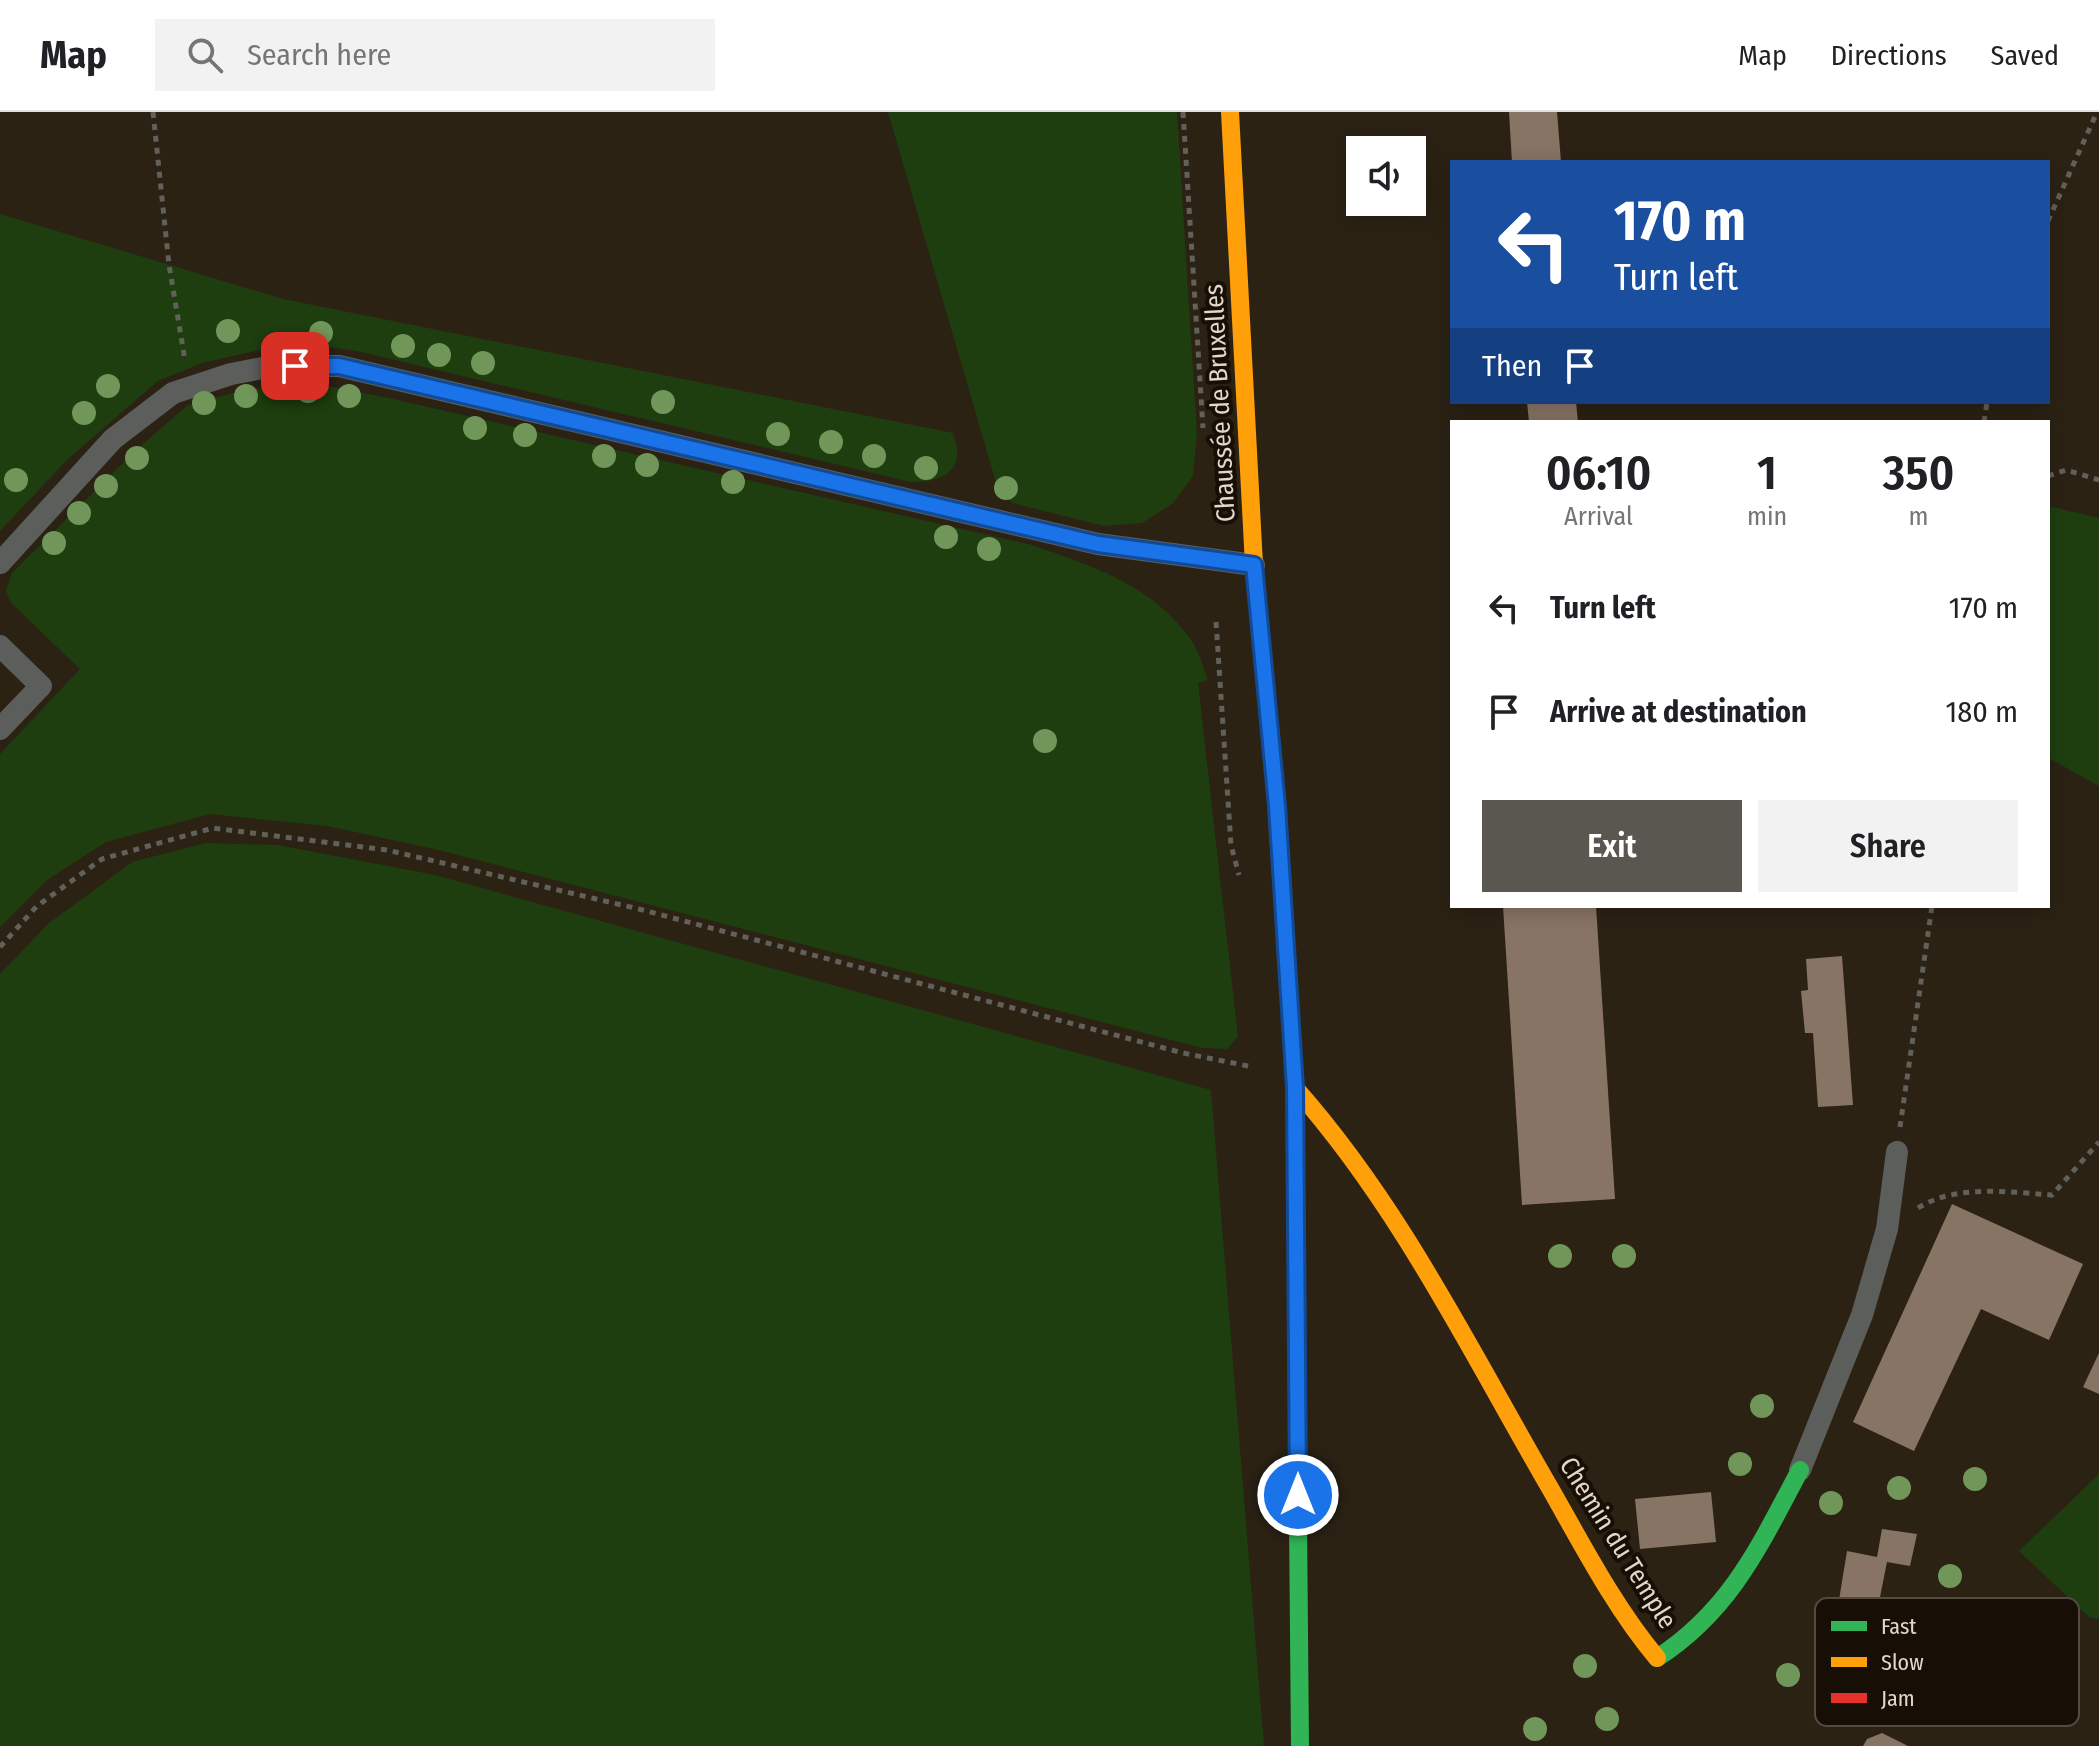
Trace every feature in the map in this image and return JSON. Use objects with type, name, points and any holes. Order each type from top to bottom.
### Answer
[{"type":"main road","name":"Chaussée de Bruxelles","points":[[1230,112],[1254,565],[1277,806],[1295,1088],[1300,1746]]},
{"type":"main road","name":"Chemin du Temple","points":[[1295,1088],[1328,1125],[1400,1227],[1596,1569],[1657,1658],[1687,1642],[1718,1611],[1735,1587],[1800,1470]]},
{"type":"lane","points":[[0,563],[113,439],[173,393],[231,374],[273,366],[339,366],[1098,544],[1254,565]]},
{"type":"lane","points":[[0,646],[41,686],[0,729]]},
{"type":"lane","name":"Chemin du Temple","points":[[1800,1470],[1862,1315],[1887,1229],[1897,1152]]},
{"type":"path","points":[[153,112],[169,265],[190,388]]},
{"type":"path","points":[[2050,217],[2097,112]]},
{"type":"path","points":[[2050,475],[2066,470],[2099,480]]},
{"type":"path","points":[[0,947],[37,906],[102,859],[213,828],[387,850],[639,909],[1183,1053],[1258,1068],[1295,1088]]},
{"type":"path","points":[[1897,1152],[1932,908]]},
{"type":"path","points":[[1887,1229],[1934,1198],[1992,1191],[2052,1195],[2099,1142]]},
{"type":"green space","points":[[888,112],[1177,112],[1197,433],[1193,476],[1173,503],[1142,523],[1104,526],[1012,503],[997,486]]},
{"type":"green space","points":[[0,214],[283,299],[953,433],[957,445],[955,464],[950,471],[934,480],[911,482],[357,351],[295,342],[202,363],[158,381],[69,458],[0,531]]},
{"type":"green space","points":[[305,382],[389,398],[1032,545],[1099,570],[1140,591],[1176,621],[1191,640],[1208,680],[1198,683],[1238,1037],[1227,1049],[1202,1048],[439,850],[327,826],[210,814],[106,842],[47,880],[0,927],[0,754],[80,669],[10,602],[6,590],[12,573],[135,451],[188,405],[241,391]]},
{"type":"green space","points":[[2050,506],[2099,518],[2099,786],[2050,759]]},
{"type":"green space","points":[[206,843],[278,845],[435,875],[1211,1090],[1264,1746],[0,1746],[0,974],[48,924],[132,862]]},
{"type":"green space","points":[[2099,1474],[2099,1619],[2089,1617],[2079,1608],[2079,1598],[2069,1598],[2019,1551]]},
{"type":"building","points":[[1509,112],[1557,112],[1561,160],[1512,160]]},
{"type":"building","points":[[1527,404],[1576,404],[1578,420],[1529,420]]},
{"type":"building","points":[[1503,908],[1596,908],[1615,1199],[1522,1205]]},
{"type":"building","points":[[1842,956],[1853,1105],[1818,1107],[1813,1033],[1805,1033],[1801,991],[1808,990],[1806,959]]},
{"type":"building","points":[[1952,1204],[2083,1264],[2049,1340],[1981,1309],[1914,1451],[1853,1422]]},
{"type":"building","points":[[2099,1353],[2099,1394],[2083,1387]]},
{"type":"building","points":[[1711,1492],[1716,1542],[1640,1549],[1635,1499]]},
{"type":"building","points":[[1882,1529],[1917,1534],[1910,1566],[1887,1562],[1880,1598],[1839,1598],[1847,1551],[1877,1557]]},
{"type":"building","points":[[1882,1733],[1908,1746],[1863,1746],[1867,1739]]},
{"type":"traffic: fast","points":[[1297,1406],[1300,1746]]},
{"type":"traffic: fast","points":[[1657,1658],[1705,1619],[1724,1597],[1757,1550],[1800,1470]]},
{"type":"traffic: slow","points":[[1230,112],[1254,565],[1274,770]]},
{"type":"traffic: slow","points":[[1295,1088],[1333,1133],[1401,1231],[1600,1576],[1657,1658]]},
{"type":"traffic: jam","points":[[1274,770],[1295,1088],[1297,1406]]},
{"type":"route","points":[[295,366],[339,366],[1098,544],[1254,565],[1277,806],[1295,1088],[1298,1495]]}]
